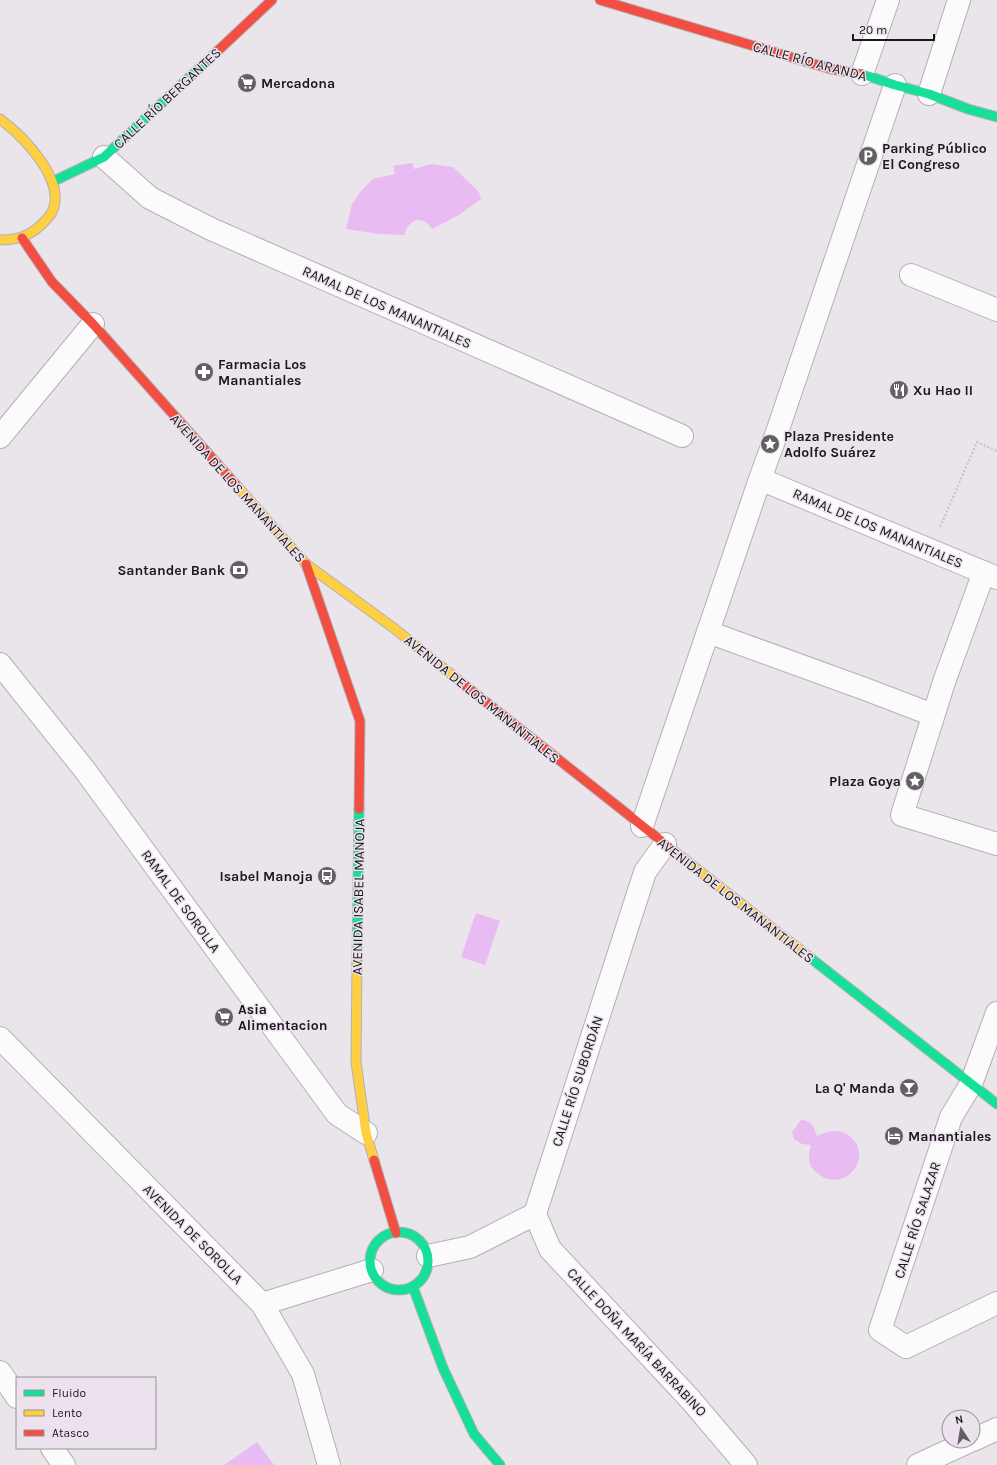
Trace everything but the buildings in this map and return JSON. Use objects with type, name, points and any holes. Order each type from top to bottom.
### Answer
[{"type":"main road","name":"CALLE RÍO BERGANTES","points":[[52,182],[104,157],[272,0]]},
{"type":"main road","name":"CALLE RÍO ARANDA","points":[[600,0],[831,69],[862,74],[929,94],[968,109],[997,117]]},
{"type":"main road","points":[[0,119],[19,134],[39,156],[54,189],[53,210],[45,221],[31,235],[14,240],[0,240]]},
{"type":"main road","name":"AVENIDA DE LOS MANANTIALES","points":[[22,238],[52,282],[93,324],[306,564],[395,629],[642,826],[997,1104]]},
{"type":"main road","name":"AVENIDA ISABEL MANOJA","points":[[306,564],[360,721],[356,1062],[366,1133],[396,1233]]},
{"type":"main road","points":[[396,1233],[406,1233],[416,1238],[424,1246],[428,1256],[426,1274],[413,1287],[401,1290],[388,1288],[378,1281],[372,1270],[370,1257],[375,1246],[384,1237],[396,1233]]},
{"type":"main road","points":[[413,1287],[443,1368],[474,1434],[500,1465]]},
{"type":"street","points":[[862,74],[888,0]]},
{"type":"street","points":[[929,94],[960,0]]},
{"type":"street","points":[[642,826],[895,85]]},
{"type":"street","name":"RAMAL DE LOS MANANTIALES","points":[[104,157],[150,198],[211,229],[682,436]]},
{"type":"street","points":[[911,275],[997,310]]},
{"type":"street","points":[[0,437],[93,324]]},
{"type":"street","name":"RAMAL DE LOS MANANTIALES","points":[[760,479],[990,575]]},
{"type":"street","points":[[990,575],[934,715],[902,815],[997,844]]},
{"type":"street","points":[[708,632],[934,715]]},
{"type":"street","name":"RAMAL DE SOROLLA","points":[[0,664],[84,769],[337,1114],[366,1133]]},
{"type":"street","name":"CALLE RÍO SUBORDÁN","points":[[534,1214],[645,872],[665,844]]},
{"type":"street","points":[[971,1084],[997,1013]]},
{"type":"street","name":"AVENIDA DE SOROLLA","points":[[0,1038],[262,1304],[304,1374],[329,1465]]},
{"type":"street","name":"CALLE RÍO SALAZAR","points":[[971,1084],[952,1117],[880,1330],[906,1347],[997,1303]]},
{"type":"street","points":[[428,1256],[470,1247],[534,1214]]},
{"type":"street","name":"CALLE DOÑA MARÍA BARRABINO","points":[[534,1214],[550,1248],[690,1399],[746,1465]]},
{"type":"street","points":[[262,1304],[372,1270]]},
{"type":"street","points":[[0,1372],[16,1396]]},
{"type":"street","points":[[981,1436],[997,1429]]},
{"type":"street","points":[[53,1449],[64,1465]]},
{"type":"street","points":[[918,1465],[953,1449]]},
{"type":"path","points":[[931,550],[977,442],[997,451]]},
{"type":"shaded area","points":[[413,163],[414,169],[431,164],[453,167],[479,192],[481,199],[459,215],[432,229],[424,221],[416,220],[409,225],[404,235],[380,234],[346,229],[352,204],[362,190],[373,179],[395,174],[393,166]]},
{"type":"shaded area","points":[[476,913],[500,921],[485,965],[461,957]]},
{"type":"shaded area","points":[[801,1120],[808,1121],[814,1127],[817,1136],[833,1131],[848,1135],[856,1143],[859,1153],[858,1162],[854,1170],[837,1180],[827,1179],[817,1173],[811,1167],[809,1160],[811,1145],[802,1144],[794,1139],[792,1132]]},
{"type":"shaded area","points":[[257,1442],[274,1465],[224,1465]]},
{"type":"traffic: fast","points":[[52,182],[104,157],[209,59]]},
{"type":"traffic: fast","points":[[862,74],[929,94],[968,109],[997,117]]},
{"type":"traffic: fast","points":[[357,963],[359,809]]},
{"type":"traffic: fast","points":[[808,956],[997,1104]]},
{"type":"traffic: fast","points":[[399,1232],[415,1237],[423,1245],[428,1261],[423,1277],[415,1285],[399,1290],[383,1285],[375,1277],[370,1261],[375,1245],[383,1237],[399,1232]]},
{"type":"traffic: fast","points":[[413,1287],[443,1368],[474,1434],[500,1465]]},
{"type":"traffic: slow","points":[[0,119],[31,148],[41,161],[49,174],[54,188],[55,201],[51,214],[34,231],[16,239],[0,240]]},
{"type":"traffic: slow","points":[[236,485],[306,564],[395,629],[462,683]]},
{"type":"traffic: slow","points":[[669,847],[808,956]]},
{"type":"traffic: slow","points":[[357,963],[356,1062],[366,1133],[374,1160]]},
{"type":"traffic: jam","points":[[209,59],[272,0]]},
{"type":"traffic: jam","points":[[600,0],[831,69],[862,74]]},
{"type":"traffic: jam","points":[[22,238],[52,282],[93,324],[236,485]]},
{"type":"traffic: jam","points":[[306,564],[360,721],[359,809]]},
{"type":"traffic: jam","points":[[462,683],[669,847]]},
{"type":"traffic: jam","points":[[374,1160],[396,1233]]},
{"type":"place","name":"Mercadona","points":[[247,83]]},
{"type":"place","name":"Parking Público El Congreso","points":[[868,156]]},
{"type":"place","name":"Farmacia Los Manantiales","points":[[204,372]]},
{"type":"place","name":"Xu Hao II","points":[[899,390]]},
{"type":"place","name":"Plaza Presidente Adolfo Suárez","points":[[770,444]]},
{"type":"place","name":"Santander Bank","points":[[239,570]]},
{"type":"place","name":"Plaza Goya","points":[[915,781]]},
{"type":"place","name":"Isabel Manoja","points":[[327,876]]},
{"type":"place","name":"Asia Alimentacion","points":[[224,1017]]},
{"type":"place","name":"La Q' Manda","points":[[909,1088]]},
{"type":"place","name":"Manantiales","points":[[894,1136]]}]
